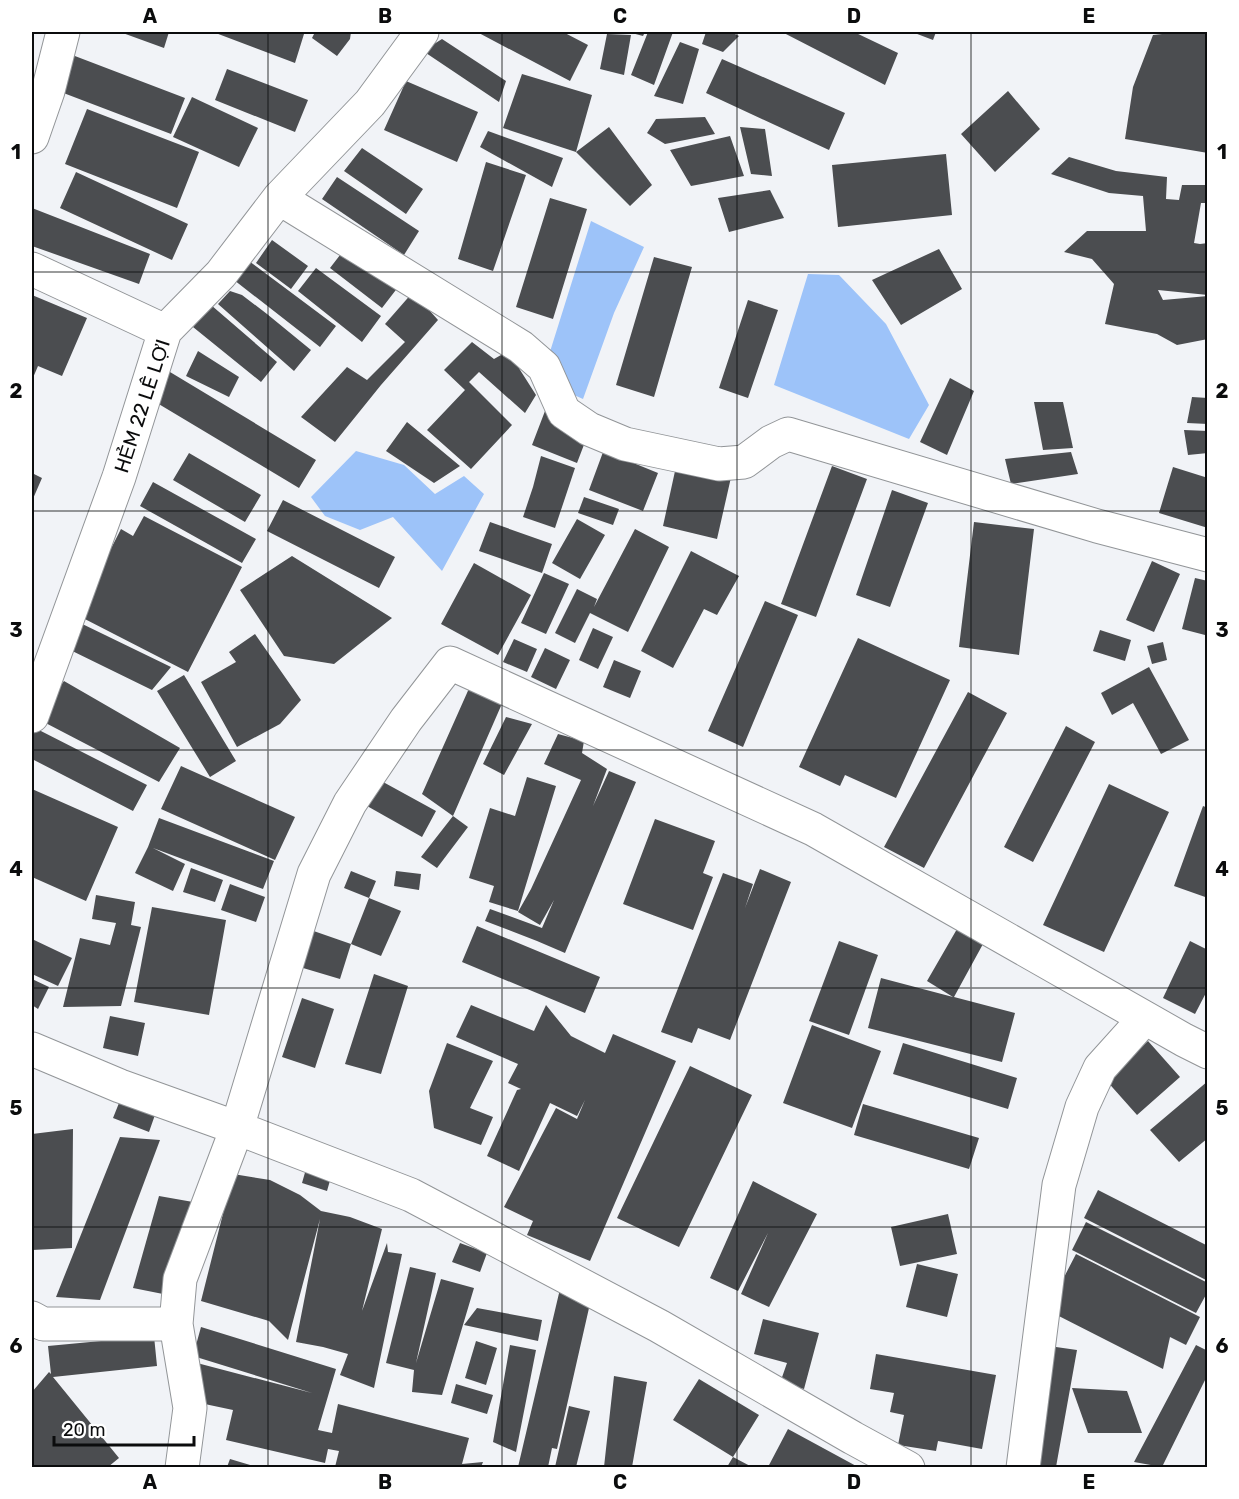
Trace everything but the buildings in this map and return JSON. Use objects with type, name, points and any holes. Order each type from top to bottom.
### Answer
[{"type":"street","points":[[32,137],[48,91],[63,32]]},
{"type":"street","name":"HẺM 22 LÊ LỢI","points":[[32,716],[119,477],[165,332],[221,274],[279,198],[370,103],[422,32]]},
{"type":"street","points":[[279,198],[521,347],[544,367],[564,411],[589,429],[625,444],[719,464],[744,462],[771,442],[788,434],[1097,526],[1208,555]]},
{"type":"street","points":[[32,268],[165,332]]},
{"type":"street","points":[[182,1467],[190,1408],[176,1324],[180,1279],[237,1128],[314,874],[350,803],[406,720],[450,663],[813,829],[1208,1052]]},
{"type":"street","points":[[1023,1467],[1059,1185],[1082,1107],[1100,1068],[1145,1018]]},
{"type":"street","points":[[32,1049],[120,1086],[411,1195],[659,1326],[853,1438],[908,1467]]},
{"type":"street","points":[[32,1318],[43,1324],[176,1324]]},
{"type":"shaded area","points":[[591,221],[644,247],[614,313],[583,399],[556,387],[548,358]]},
{"type":"shaded area","points":[[808,274],[839,275],[886,324],[929,405],[909,439],[774,385]]},
{"type":"shaded area","points":[[356,451],[404,465],[435,494],[464,476],[484,494],[442,571],[393,517],[360,530],[325,516],[311,497]]}]
